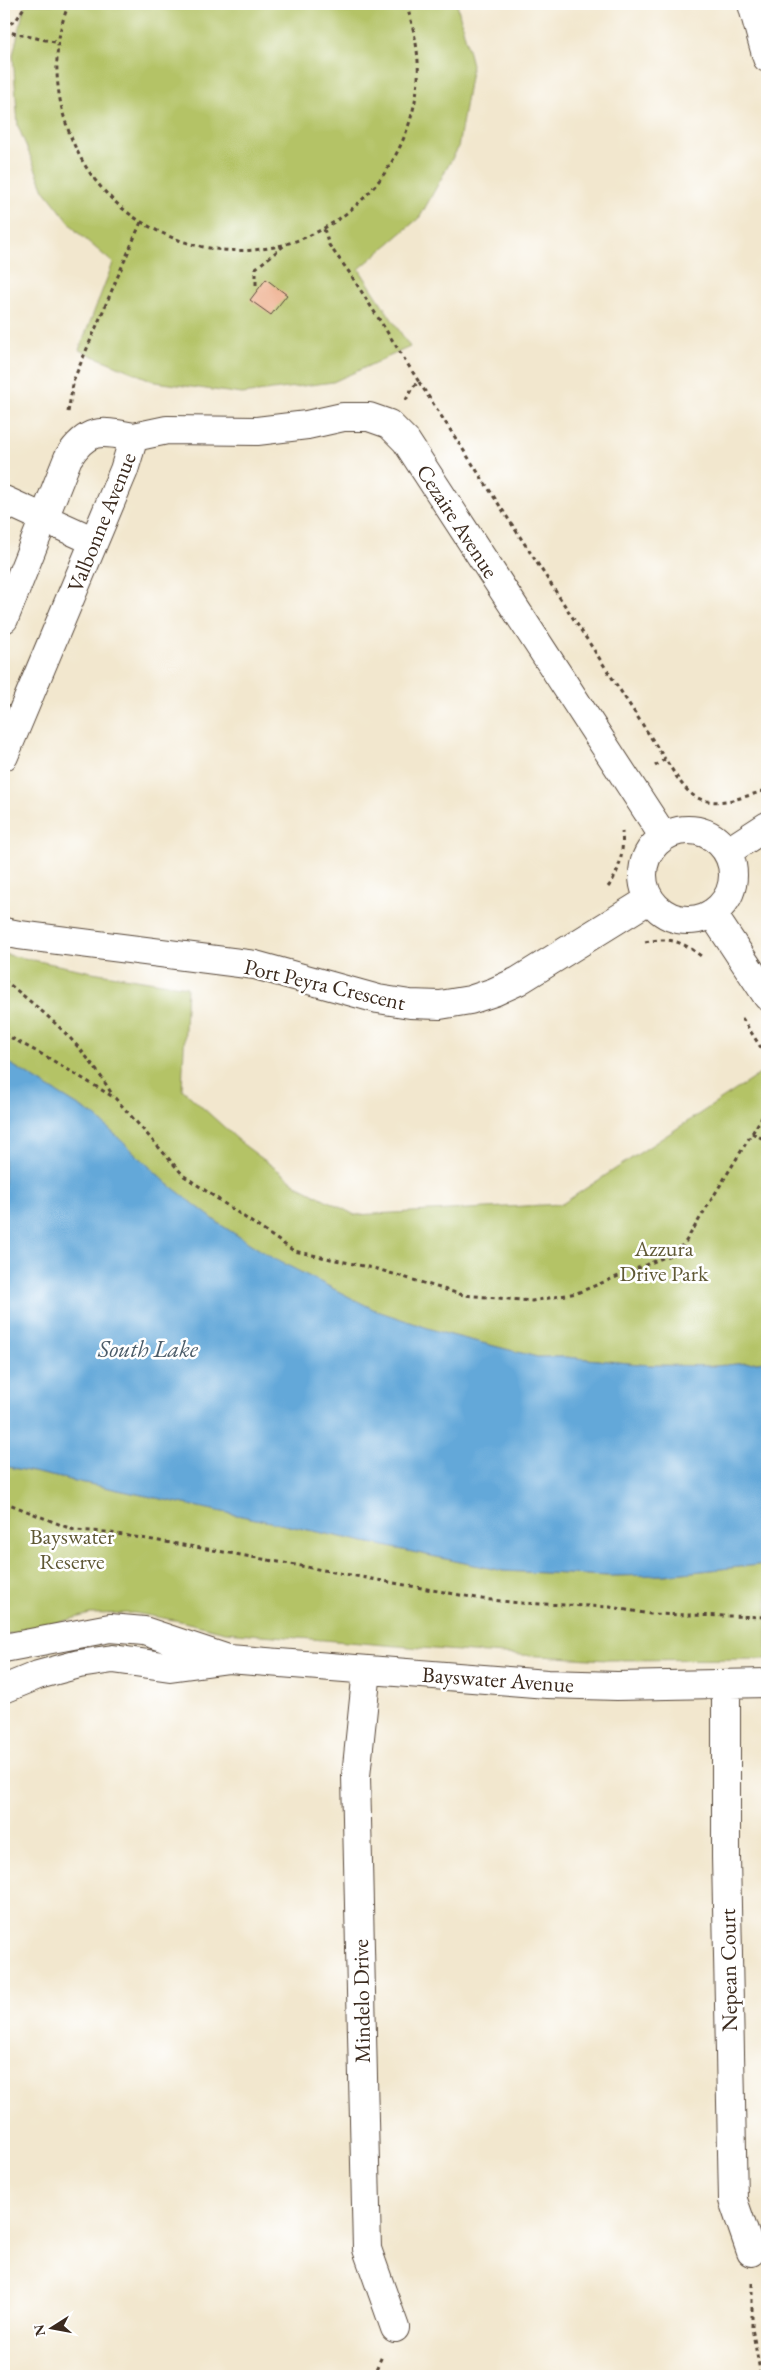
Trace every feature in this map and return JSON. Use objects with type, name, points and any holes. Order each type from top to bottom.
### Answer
[{"type":"street","points":[[752,4],[767,58]]},
{"type":"street","name":"Cezaire Avenue","points":[[134,437],[167,430],[257,431],[343,417],[369,417],[389,424],[406,442],[630,782],[664,837]]},
{"type":"street","name":"Valbonne Avenue","points":[[4,756],[124,470],[134,437],[108,432],[92,433],[78,442]]},
{"type":"street","points":[[4,618],[68,458],[78,442]]},
{"type":"street","points":[[4,500],[94,540]]},
{"type":"street","points":[[727,852],[767,826]]},
{"type":"street","points":[[686,830],[699,831],[710,835],[727,852],[732,863],[732,886],[721,906],[703,918],[683,920],[665,913],[650,899],[643,877],[644,866],[655,845],[664,837],[686,830]]},
{"type":"street","name":"Port Peyra Crescent","points":[[4,932],[19,936],[255,965],[378,999],[410,1004],[440,1005],[470,1000],[494,992],[518,980],[650,899]]},
{"type":"street","points":[[712,913],[767,996]]},
{"type":"street","name":"Bayswater Avenue","points":[[4,1648],[110,1628],[144,1631],[229,1659]]},
{"type":"street","name":"Bayswater Avenue","points":[[4,1689],[38,1676],[79,1664],[113,1659],[170,1667],[229,1659],[547,1684],[617,1686],[767,1683]]},
{"type":"street","name":"Mindelo Drive","points":[[367,1670],[356,1776],[367,2250],[394,2328]]},
{"type":"street","name":"Nepean Court","points":[[726,1684],[726,1857],[733,2200],[752,2252]]},
{"type":"path","points":[[4,30],[17,19],[26,4]]},
{"type":"path","points":[[69,4],[59,43],[58,95],[73,145],[86,168],[101,188],[120,207],[141,222],[177,240],[196,246],[226,251],[257,250],[286,244],[318,232],[348,213],[370,193],[388,170],[402,144],[412,116],[417,88],[418,58],[406,4]]},
{"type":"path","points":[[4,30],[59,43]]},
{"type":"path","points":[[78,442],[63,426],[72,397],[74,379],[141,222]]},
{"type":"path","points":[[256,285],[256,268],[286,244]]},
{"type":"path","points":[[419,382],[665,759],[689,792],[706,800],[722,802],[767,791]]},
{"type":"path","points":[[630,782],[665,759]]},
{"type":"path","points":[[4,980],[62,1027],[97,1068],[115,1098],[184,1176],[294,1251],[377,1269],[463,1295],[532,1302],[576,1293],[676,1253],[686,1241],[767,1109]]},
{"type":"path","points":[[4,1034],[47,1057],[115,1098]]},
{"type":"path","points":[[752,1133],[767,1141]]},
{"type":"path","points":[[4,1502],[74,1530],[106,1532],[213,1550],[482,1599],[520,1603],[610,1607],[650,1614],[767,1617]]},
{"type":"path","points":[[752,2252],[752,2328],[761,2376]]},
{"type":"green space","points":[[25,4],[457,4],[472,65],[458,148],[420,217],[359,269],[410,347],[333,382],[242,394],[156,382],[79,350],[113,263],[77,232],[44,190],[18,126],[13,55]]},
{"type":"green space","name":"Azzura Drive Park","points":[[4,954],[92,972],[187,987],[182,1089],[244,1145],[299,1186],[355,1215],[562,1204],[766,1070],[767,1361],[716,1366],[649,1365],[566,1357],[537,1357],[443,1333],[377,1311],[271,1257],[221,1225],[168,1184],[95,1116],[4,1060]]},
{"type":"green space","name":"Bayswater Reserve","points":[[4,1466],[503,1571],[610,1576],[664,1575],[767,1564],[767,1659],[607,1660],[471,1652],[225,1632],[180,1621],[134,1613],[90,1614],[16,1634],[4,1633]]},
{"type":"water","name":"South Lake","points":[[4,1060],[95,1116],[168,1184],[221,1225],[271,1257],[377,1311],[443,1333],[537,1357],[566,1357],[649,1365],[716,1366],[767,1361],[767,1564],[664,1575],[610,1576],[503,1571],[4,1466]]},
{"type":"building","points":[[266,279],[287,295],[271,315],[250,300]]}]
